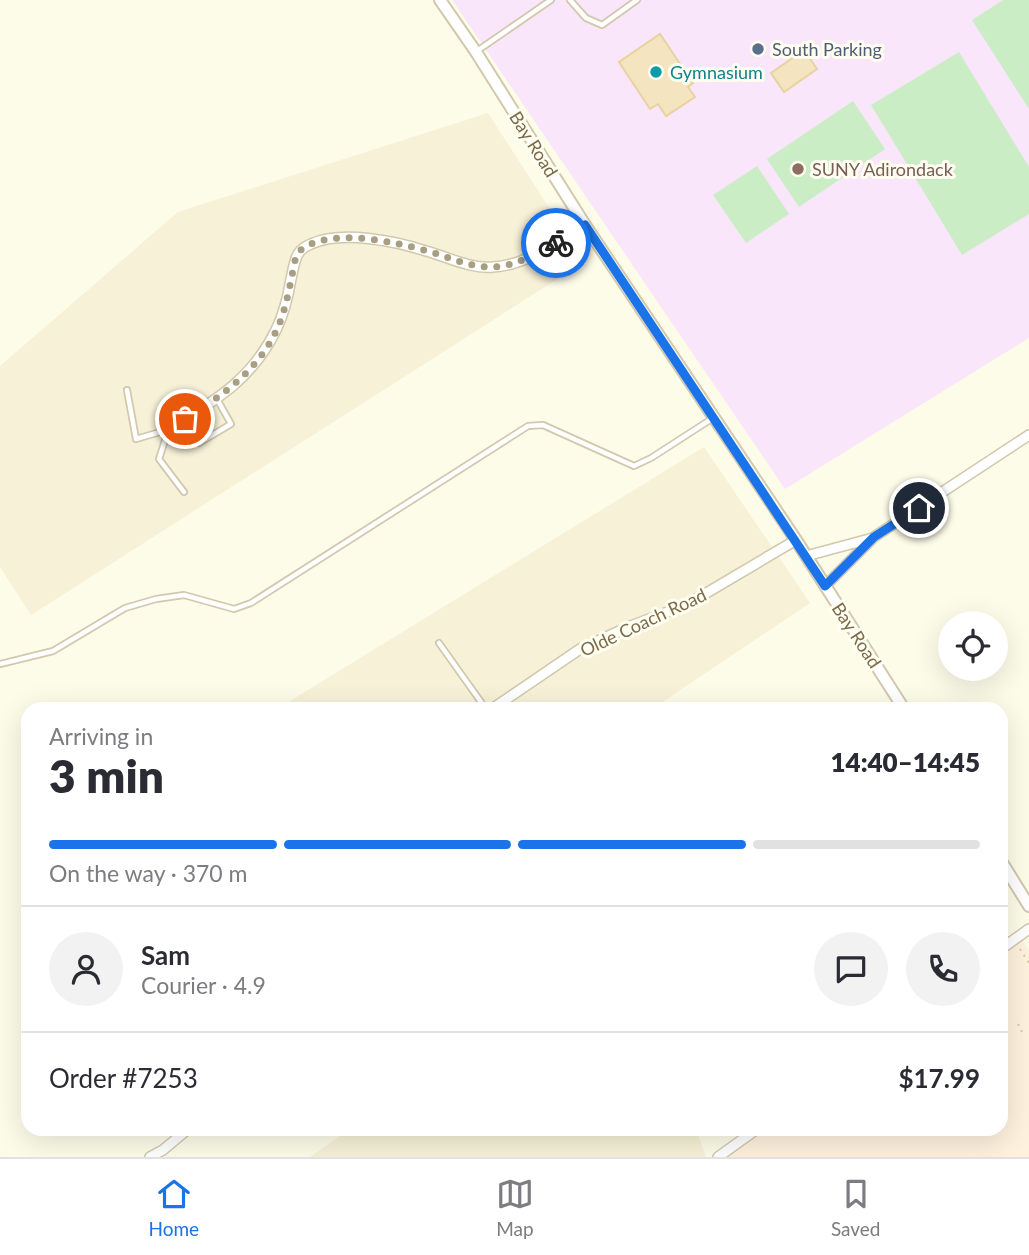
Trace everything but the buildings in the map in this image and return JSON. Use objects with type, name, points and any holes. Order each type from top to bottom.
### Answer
[{"type":"street","name":"Bay Road","points":[[440,0],[585,225],[796,540],[900,702]]},
{"type":"street","points":[[168,430],[234,386],[253,368],[278,328],[286,307],[297,255],[314,243],[346,238],[377,240],[425,250],[468,265],[492,267],[512,264],[533,256],[585,225]]},
{"type":"street","points":[[825,586],[874,537],[1029,436]]},
{"type":"street","points":[[806,556],[874,537]]},
{"type":"street","name":"Olde Coach Road","points":[[502,702],[580,649],[686,605],[796,540]]},
{"type":"street","points":[[1008,873],[1029,906]]},
{"type":"street","points":[[1008,944],[1029,929]]},
{"type":"street","points":[[150,1157],[180,1136]]},
{"type":"street","points":[[718,1157],[747,1136]]},
{"type":"lane","points":[[476,52],[551,0]]},
{"type":"lane","points":[[570,0],[586,18],[602,24],[637,0]]},
{"type":"lane","points":[[127,390],[136,439],[168,430]]},
{"type":"lane","points":[[185,419],[199,443],[231,424],[217,398]]},
{"type":"lane","points":[[0,664],[53,651],[125,608],[156,598],[184,595],[234,609],[251,603],[528,426],[543,425],[634,466],[714,417]]},
{"type":"lane","points":[[168,430],[159,458],[184,492]]},
{"type":"lane","points":[[439,643],[481,702]]},
{"type":"path","points":[[1014,940],[1029,962]]},
{"type":"path","points":[[1017,1024],[1022,1032]]},
{"type":"shaded area","name":"SUNY Adirondack","points":[[452,0],[1029,0],[1029,338],[785,489]]},
{"type":"shaded area","points":[[488,113],[584,262],[31,615],[0,567],[0,366],[178,212]]},
{"type":"shaded area","points":[[704,447],[810,603],[662,702],[288,702]]},
{"type":"shaded area","points":[[1022,940],[1029,950],[1029,1157],[719,1157],[748,1136],[1008,1136],[1008,950]]},
{"type":"shaded area","points":[[340,1136],[698,1136],[706,1157],[310,1157]]},
{"type":"green space","points":[[1003,0],[1029,0],[1029,109],[972,20]]},
{"type":"green space","points":[[959,52],[1029,167],[1029,214],[962,255],[871,105]]},
{"type":"green space","points":[[853,101],[885,149],[799,207],[767,159]]},
{"type":"green space","points":[[757,166],[789,214],[746,243],[713,195]]},
{"type":"way so far","points":[[185,419],[234,386],[253,368],[278,328],[286,307],[297,255],[314,243],[346,238],[377,240],[425,250],[468,265],[492,267],[512,264],[556,243]]},
{"type":"place","name":"South Parking","points":[[758,49]]},
{"type":"place","name":"Gymnasium","points":[[656,72]]},
{"type":"place","name":"SUNY Adirondack","points":[[798,169]]},
{"type":"route","points":[[556,243],[585,225],[783,519],[825,586],[874,537],[919,508]]}]
